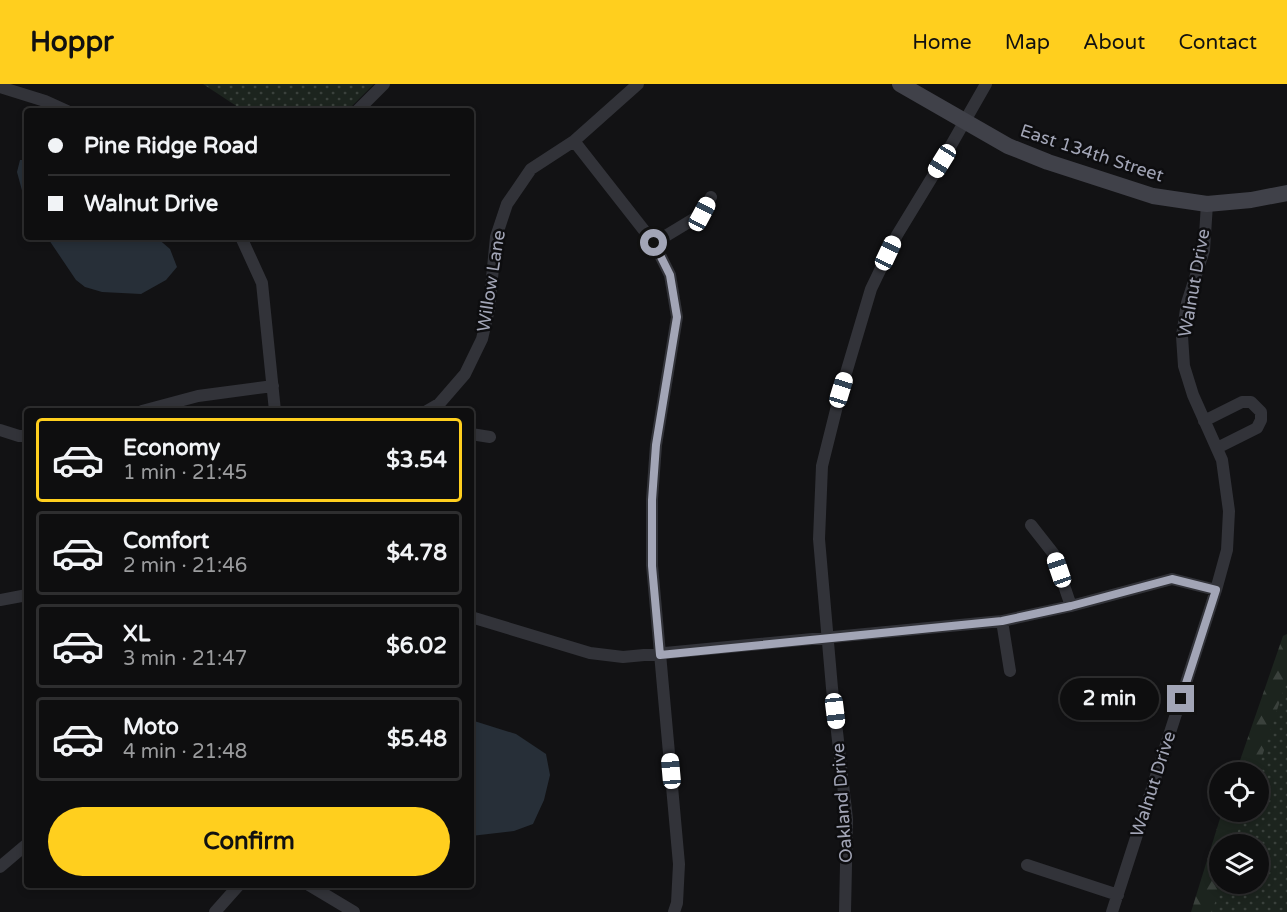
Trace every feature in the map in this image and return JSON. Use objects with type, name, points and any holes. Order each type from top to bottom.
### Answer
[{"type":"street","points":[[360,108],[384,84]]},
{"type":"street","name":"Willow Lane","points":[[443,408],[465,374],[482,339],[489,309],[496,237],[507,204],[531,169],[574,141],[638,84]]},
{"type":"street","name":"East 134th Street","points":[[900,84],[1008,146],[1048,162],[1153,196],[1207,204],[1251,200],[1287,193]]},
{"type":"street","name":"Oakland Drive","points":[[844,912],[847,819],[819,538],[822,466],[838,400],[871,290],[897,235],[986,84]]},
{"type":"street","points":[[0,87],[60,108]]},
{"type":"street","points":[[574,141],[654,243],[670,275],[677,317],[656,445],[652,500],[652,566],[680,864],[677,903],[674,912]]},
{"type":"street","points":[[654,243],[702,214],[711,197]]},
{"type":"street","name":"Walnut Drive","points":[[1112,912],[1227,550],[1229,511],[1222,460],[1192,395],[1184,366],[1182,336],[1187,303],[1204,250],[1207,204]]},
{"type":"street","points":[[242,240],[262,283],[275,408]]},
{"type":"street","points":[[153,408],[198,396],[273,386]]},
{"type":"street","points":[[1204,421],[1242,402],[1251,402],[1261,412],[1261,420],[1257,429],[1217,448]]},
{"type":"street","points":[[0,430],[24,436]]},
{"type":"street","points":[[474,434],[490,437]]},
{"type":"street","points":[[1031,525],[1053,553],[1071,606]]},
{"type":"street","points":[[474,618],[590,653],[623,657],[1002,621],[1071,606],[1172,579],[1216,590]]},
{"type":"street","points":[[0,600],[24,596]]},
{"type":"street","points":[[1002,621],[1010,671]]},
{"type":"street","points":[[0,867],[24,847]]},
{"type":"street","points":[[1026,865],[1118,895]]},
{"type":"street","points":[[215,912],[236,888]]},
{"type":"street","points":[[314,888],[354,912]]},
{"type":"green space","points":[[203,84],[374,84],[350,108],[239,108]]},
{"type":"green space","points":[[1287,634],[1287,912],[1191,912],[1209,854],[1209,894],[1269,894],[1269,834],[1215,834],[1219,822],[1269,822],[1269,762],[1239,762],[1283,636]]},
{"type":"green space","points":[[1287,679],[1287,912],[1212,912],[1218,894],[1269,894],[1269,834],[1237,834],[1241,822],[1269,822],[1269,762],[1260,762]]},
{"type":"shaded area","points":[[20,160],[24,160],[24,198],[17,172]]},
{"type":"shaded area","points":[[49,240],[160,240],[170,249],[177,267],[166,280],[141,294],[102,292],[85,287],[76,280]]},
{"type":"shaded area","points":[[474,721],[516,734],[546,754],[550,775],[544,800],[533,824],[514,831],[474,836]]},
{"type":"route","points":[[654,243],[670,275],[677,317],[656,445],[652,500],[652,566],[660,655],[1002,621],[1071,606],[1172,579],[1216,590],[1181,699]]}]
